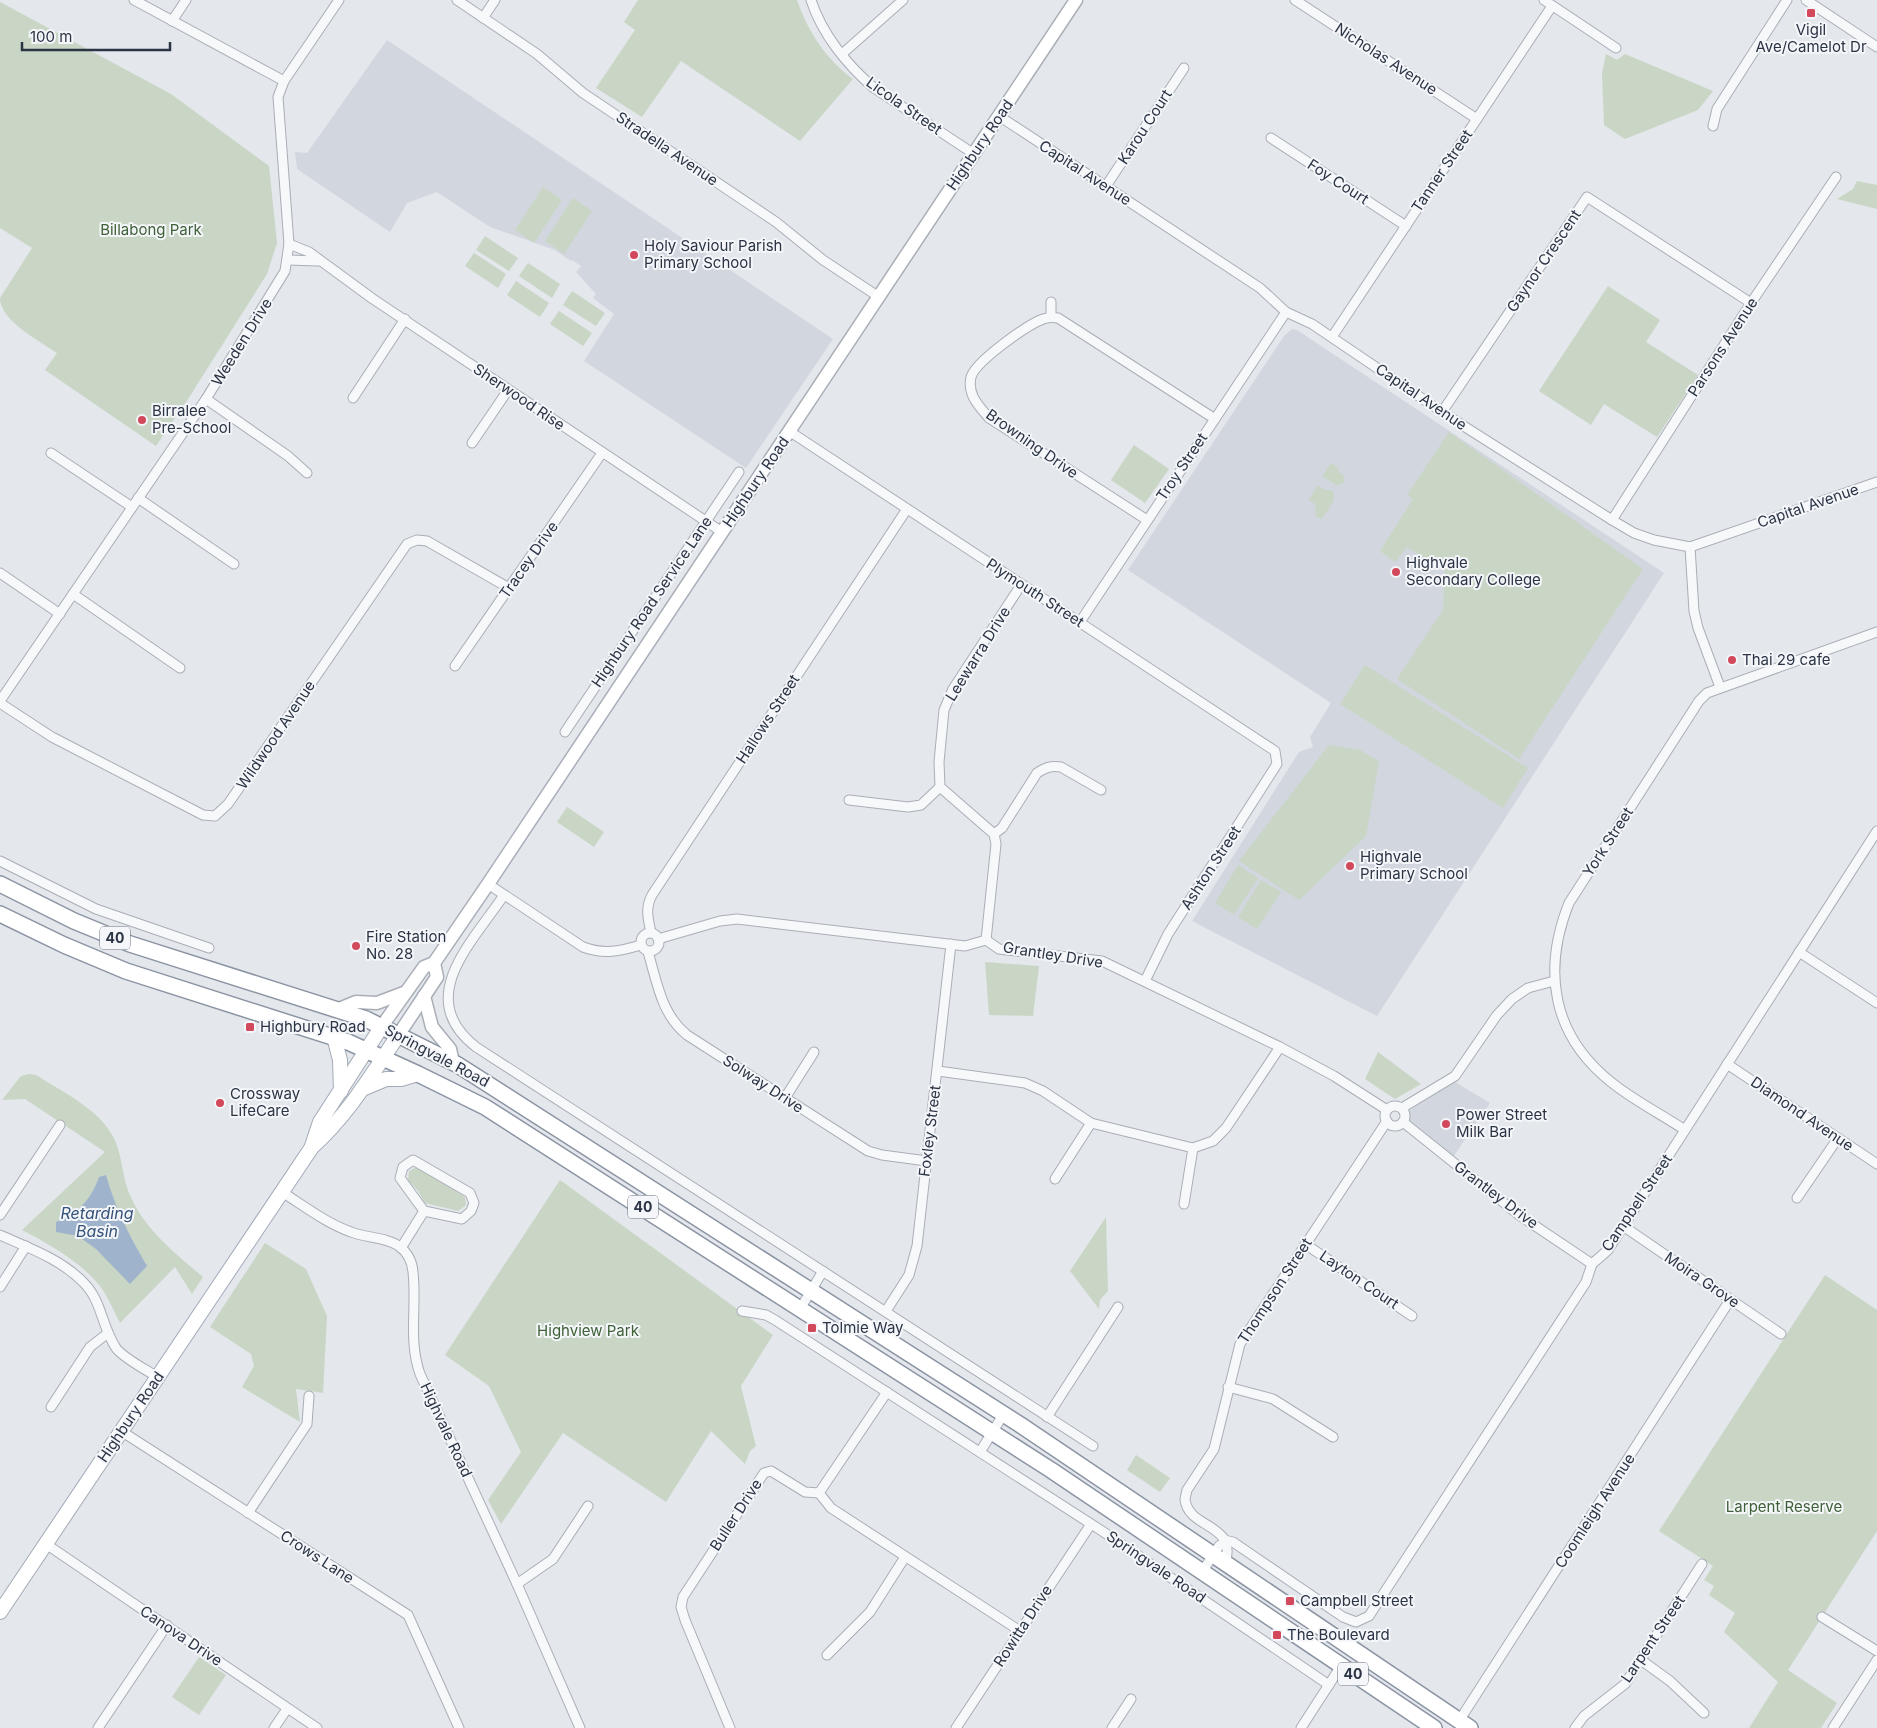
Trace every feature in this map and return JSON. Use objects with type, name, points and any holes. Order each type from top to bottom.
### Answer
[{"type":"highway","name":"Springvale Road","points":[[0,884],[74,921],[153,952],[339,1009],[382,1026],[453,1062],[506,1094],[1003,1414],[1464,1725]]},
{"type":"highway","name":"Springvale Road","points":[[0,914],[64,945],[126,971],[334,1037],[367,1050],[505,1119],[993,1433],[1434,1728]]},
{"type":"main road","name":"Highbury Road","points":[[312,1147],[320,1122],[382,1026],[424,967],[434,963],[488,884],[1076,0]]},
{"type":"main road","name":"Highbury Road","points":[[0,1612],[312,1147],[330,1130],[362,1089],[399,1034],[437,977],[434,963]]},
{"type":"main road","points":[[339,1009],[356,1002],[377,1003],[406,992]]},
{"type":"main road","points":[[424,996],[432,1027],[450,1049],[453,1062]]},
{"type":"main road","points":[[334,1037],[340,1060],[341,1091]]},
{"type":"main road","points":[[362,1089],[386,1079],[418,1074]]},
{"type":"street","points":[[134,0],[284,81]]},
{"type":"street","points":[[172,21],[186,0]]},
{"type":"street","name":"Weeden Drive","points":[[0,702],[206,399],[280,280],[288,260],[289,244],[278,97],[284,81],[340,0]]},
{"type":"street","name":"Stradella Avenue","points":[[457,0],[537,54],[583,93],[776,222],[823,260],[879,297]]},
{"type":"street","points":[[483,18],[494,0]]},
{"type":"street","name":"Licola Street","points":[[810,0],[826,32],[842,54],[874,88],[974,154]]},
{"type":"street","points":[[842,54],[903,0]]},
{"type":"street","name":"Nicholas Avenue","points":[[1295,0],[1477,119]]},
{"type":"street","points":[[1544,0],[1616,48]]},
{"type":"street","points":[[1713,126],[1717,109],[1788,0]]},
{"type":"street","points":[[1806,0],[1877,47]]},
{"type":"street","name":"Tanner Street","points":[[1332,337],[1552,6]]},
{"type":"street","name":"Karou Court","points":[[1106,186],[1184,68]]},
{"type":"street","name":"Capital Avenue","points":[[999,116],[1260,288],[1286,312],[1300,317],[1332,337],[1442,412],[1634,533],[1690,547],[1877,482]]},
{"type":"street","name":"Foy Court","points":[[1271,138],[1406,226]]},
{"type":"street","name":"Parsons Avenue","points":[[1612,520],[1751,303],[1836,177]]},
{"type":"street","name":"Gaynor Crescent","points":[[1442,412],[1587,197],[1751,303]]},
{"type":"street","name":"Sherwood Rise","points":[[289,244],[309,252],[508,390],[722,532]]},
{"type":"street","points":[[288,260],[318,260]]},
{"type":"street","points":[[1051,302],[1051,317],[1066,322],[1214,418]]},
{"type":"street","name":"Troy Street","points":[[1080,622],[1286,312]]},
{"type":"street","name":"Browning Drive","points":[[1051,317],[1036,322],[978,364],[971,377],[974,399],[990,418],[1147,520]]},
{"type":"street","points":[[353,398],[405,320]]},
{"type":"street","points":[[472,444],[508,390]]},
{"type":"street","points":[[206,399],[288,456],[307,473]]},
{"type":"street","name":"Plymouth Street","points":[[789,431],[1270,747],[1275,751],[1277,757]]},
{"type":"street","points":[[51,453],[132,507]]},
{"type":"street","name":"Tracey Drive","points":[[455,666],[602,453]]},
{"type":"street","name":"Highbury Road Service Lane","points":[[564,732],[739,472]]},
{"type":"street","points":[[138,498],[234,564]]},
{"type":"street","name":"Hallows Street","points":[[655,936],[647,913],[647,904],[652,895],[907,509]]},
{"type":"street","name":"Wildwood Avenue","points":[[0,702],[52,737],[203,815],[215,816],[228,804],[407,544],[417,540],[427,541],[509,588]]},
{"type":"street","points":[[1690,547],[1694,611],[1698,628],[1720,687]]},
{"type":"street","points":[[0,573],[60,614]]},
{"type":"street","name":"Leewarra Drive","points":[[940,787],[939,762],[944,710],[953,689],[1021,585]]},
{"type":"street","points":[[73,594],[180,668]]},
{"type":"street","name":"York Street","points":[[1685,1130],[1611,1083],[1592,1065],[1577,1046],[1564,1023],[1554,981],[1557,941],[1569,904],[1699,701],[1707,693],[1877,632]]},
{"type":"street","name":"Ashton Street","points":[[1145,981],[1168,934],[1272,771],[1277,757]]},
{"type":"street","points":[[994,834],[1002,828],[1037,773],[1044,768],[1054,765],[1061,767],[1101,790]]},
{"type":"street","points":[[849,800],[908,807],[921,805],[940,787],[994,834],[996,844],[986,940]]},
{"type":"street","name":"Campbell Street","points":[[1225,1541],[1233,1542],[1343,1617],[1352,1621],[1362,1621],[1370,1616],[1581,1290],[1589,1277],[1592,1264],[1606,1253],[1877,832]]},
{"type":"street","points":[[0,861],[96,909],[209,948]]},
{"type":"street","points":[[488,884],[583,947],[607,952],[641,945]]},
{"type":"street","name":"Springvale Road","points":[[504,895],[453,972],[447,993],[448,1007],[459,1032],[476,1047],[1093,1446]]},
{"type":"street","name":"Grantley Drive","points":[[655,936],[737,919],[966,946],[986,940],[999,949],[1102,961],[1280,1047],[1334,1076],[1387,1110]]},
{"type":"street","points":[[646,935],[655,936],[654,949],[648,952],[643,950],[641,945],[646,935]]},
{"type":"street","name":"Foxley Street","points":[[886,1311],[909,1275],[915,1258],[938,1071],[951,944]]},
{"type":"street","name":"Solway Drive","points":[[648,952],[663,1004],[671,1019],[681,1030],[868,1151],[882,1155],[927,1161]]},
{"type":"street","points":[[1799,952],[1877,1003]]},
{"type":"street","points":[[1402,1108],[1405,1114],[1403,1122],[1394,1126],[1387,1121],[1387,1110],[1393,1106],[1402,1108],[1455,1076],[1497,1015],[1512,999],[1528,988],[1554,981]]},
{"type":"street","points":[[938,1071],[1025,1083],[1043,1091],[1091,1123],[1193,1148],[1213,1141],[1226,1128],[1280,1047]]},
{"type":"street","points":[[785,1098],[814,1052]]},
{"type":"street","name":"Diamond Avenue","points":[[1727,1064],[1877,1164]]},
{"type":"street","name":"Thompson Street","points":[[1225,1541],[1218,1532],[1188,1511],[1185,1501],[1187,1490],[1214,1449],[1240,1344],[1387,1121]]},
{"type":"street","name":"Grantley Drive","points":[[1403,1122],[1519,1215],[1592,1264]]},
{"type":"street","points":[[1055,1179],[1091,1123]]},
{"type":"street","points":[[0,1215],[60,1125]]},
{"type":"street","points":[[1797,1198],[1838,1138]]},
{"type":"street","points":[[1184,1204],[1193,1148]]},
{"type":"street","points":[[413,1160],[470,1193],[474,1203],[468,1216],[462,1219],[424,1211],[400,1178],[403,1167],[413,1160]]},
{"type":"street","points":[[282,1192],[340,1228],[393,1243],[401,1248],[424,1211]]},
{"type":"street","name":"Moira Grove","points":[[1623,1226],[1781,1334]]},
{"type":"street","points":[[0,1235],[58,1263],[84,1283],[100,1306],[108,1333],[117,1350],[157,1377]]},
{"type":"street","name":"Layton Court","points":[[1305,1244],[1412,1316]]},
{"type":"street","points":[[0,1287],[26,1246]]},
{"type":"street","name":"Highvale Road","points":[[401,1248],[409,1258],[413,1270],[412,1343],[419,1370],[517,1584],[580,1728]]},
{"type":"street","points":[[800,1308],[823,1270]]},
{"type":"street","name":"Coomleigh Avenue","points":[[1464,1725],[1730,1300]]},
{"type":"street","points":[[1047,1416],[1118,1307]]},
{"type":"street","name":"Springvale Road","points":[[742,1311],[766,1315],[775,1320],[1091,1524],[1329,1685]]},
{"type":"street","points":[[51,1406],[90,1347],[108,1333]]},
{"type":"street","points":[[1228,1387],[1273,1399],[1333,1437]]},
{"type":"street","points":[[886,1392],[819,1493],[831,1508],[1020,1631]]},
{"type":"street","points":[[248,1513],[307,1424],[309,1396]]},
{"type":"street","points":[[980,1452],[1003,1414]]},
{"type":"street","name":"Crows Lane","points":[[122,1432],[408,1616],[459,1728]]},
{"type":"street","name":"Buller Drive","points":[[730,1728],[685,1620],[681,1607],[683,1597],[764,1473],[771,1471],[805,1492],[819,1493]]},
{"type":"street","points":[[517,1584],[553,1559],[588,1506]]},
{"type":"street","name":"Rowitta Drive","points":[[956,1728],[1091,1524]]},
{"type":"street","points":[[1219,1560],[1229,1549],[1225,1541]]},
{"type":"street","name":"Springvale Road","points":[[1202,1572],[1219,1560],[1219,1546],[1225,1541]]},
{"type":"street","name":"Canova Drive","points":[[46,1544],[317,1728]]},
{"type":"street","points":[[827,1656],[870,1612],[905,1557]]},
{"type":"street","name":"Larpent Street","points":[[1575,1728],[1584,1716],[1625,1684],[1702,1564]]},
{"type":"street","points":[[1822,1617],[1877,1651],[1877,1659],[1833,1728]]},
{"type":"street","points":[[98,1728],[167,1625]]},
{"type":"street","points":[[1641,1660],[1670,1680],[1704,1713]]},
{"type":"street","points":[[1301,1728],[1342,1666]]},
{"type":"street","points":[[1112,1728],[1131,1699]]},
{"type":"street","points":[[274,1728],[287,1709]]},
{"type":"shaded area","name":"Holy Saviour Parish Primary School","points":[[387,40],[833,339],[746,468],[584,361],[614,314],[593,298],[596,294],[576,272],[581,266],[572,260],[555,250],[490,227],[437,192],[407,203],[390,232],[297,169],[295,152],[307,153]]},
{"type":"shaded area","name":"Highvale Secondary College","points":[[1292,329],[1297,330],[1664,573],[1377,1016],[1192,921],[1299,752],[1313,747],[1310,737],[1331,703],[1128,570],[1284,336]]},
{"type":"shaded area","points":[[1455,1082],[1490,1103],[1453,1157],[1405,1117],[1412,1109]]},
{"type":"green space","points":[[638,0],[797,0],[812,34],[826,54],[853,79],[800,141],[681,61],[642,117],[596,88],[635,30],[624,22]]},
{"type":"green space","name":"Billabong Park","points":[[0,2],[171,94],[269,166],[277,243],[267,274],[156,446],[45,370],[57,353],[22,330],[7,315],[2,306],[0,298],[32,248],[0,228]]},
{"type":"green space","points":[[1606,54],[1617,60],[1625,54],[1713,91],[1698,110],[1625,139],[1604,125],[1602,73]]},
{"type":"green space","points":[[1857,181],[1877,185],[1877,209],[1837,199],[1853,189]]},
{"type":"green space","points":[[543,187],[562,200],[534,243],[515,230]]},
{"type":"green space","points":[[573,198],[592,211],[564,254],[545,241]]},
{"type":"green space","points":[[485,236],[518,258],[509,271],[476,250]]},
{"type":"green space","points":[[474,253],[506,274],[498,288],[465,266]]},
{"type":"green space","points":[[528,263],[560,284],[552,298],[519,276]]},
{"type":"green space","points":[[516,281],[549,303],[540,317],[507,295]]},
{"type":"green space","points":[[1608,286],[1660,320],[1646,342],[1698,375],[1657,437],[1604,404],[1591,425],[1539,391]]},
{"type":"green space","points":[[572,291],[605,313],[596,326],[563,305]]},
{"type":"green space","points":[[559,311],[592,333],[583,346],[550,324]]},
{"type":"green space","points":[[1449,432],[1643,569],[1519,759],[1397,679],[1443,610],[1445,571],[1407,547],[1395,562],[1380,551],[1413,499],[1407,495]]},
{"type":"green space","points":[[1134,445],[1169,469],[1145,503],[1111,480]]},
{"type":"green space","points":[[1331,463],[1339,468],[1338,471],[1345,477],[1343,484],[1336,485],[1322,476]]},
{"type":"green space","points":[[1318,485],[1325,490],[1332,490],[1334,494],[1333,502],[1322,519],[1316,516],[1315,504],[1309,500]]},
{"type":"green space","points":[[1365,665],[1528,768],[1503,808],[1340,704]]},
{"type":"green space","points":[[1329,745],[1360,750],[1379,761],[1366,836],[1299,900],[1239,861]]},
{"type":"green space","points":[[567,807],[604,832],[594,847],[557,822]]},
{"type":"green space","points":[[1238,865],[1258,878],[1234,915],[1215,903]]},
{"type":"green space","points":[[1261,880],[1281,892],[1257,929],[1238,917]]},
{"type":"green space","points":[[985,962],[1039,966],[1033,1016],[989,1015]]},
{"type":"green space","points":[[1378,1052],[1421,1084],[1395,1099],[1365,1079]]},
{"type":"green space","points":[[36,1075],[87,1107],[111,1133],[118,1148],[127,1187],[136,1207],[152,1230],[203,1277],[192,1294],[175,1267],[120,1323],[100,1286],[84,1269],[64,1254],[22,1230],[105,1152],[25,1099],[2,1100],[21,1076]]},
{"type":"green space","points":[[417,1167],[465,1197],[466,1205],[458,1211],[425,1203],[418,1191],[408,1180],[409,1171]]},
{"type":"green space","name":"Highview Park","points":[[560,1180],[773,1335],[741,1386],[756,1446],[750,1451],[745,1464],[711,1431],[666,1502],[563,1433],[501,1524],[488,1500],[521,1452],[489,1386],[445,1355]]},
{"type":"green space","points":[[1106,1217],[1108,1291],[1100,1300],[1099,1309],[1070,1271]]},
{"type":"green space","points":[[265,1243],[306,1269],[327,1316],[323,1393],[296,1389],[300,1422],[242,1387],[254,1366],[251,1354],[210,1327]]},
{"type":"green space","name":"Larpent Reserve","points":[[1825,1275],[1877,1310],[1877,1531],[1788,1670],[1837,1703],[1821,1728],[1749,1728],[1778,1682],[1724,1632],[1735,1613],[1709,1595],[1714,1586],[1704,1580],[1713,1566],[1659,1531]]},
{"type":"green space","points":[[1136,1455],[1170,1478],[1160,1492],[1127,1470]]},
{"type":"green space","points":[[199,1657],[226,1675],[199,1715],[172,1697]]},
{"type":"water","name":"Retarding Basin","points":[[106,1175],[124,1222],[147,1266],[130,1284],[96,1249],[78,1236],[56,1232],[56,1222],[83,1205],[99,1177]]},
{"type":"place","name":"Vigil Ave/Camelot Dr","points":[[1811,13]]},
{"type":"place","name":"Holy Saviour Parish Primary School","points":[[634,255]]},
{"type":"place","name":"Birralee Pre-School","points":[[142,420]]},
{"type":"place","name":"Highvale Secondary College","points":[[1396,572]]},
{"type":"place","name":"Thai 29 cafe","points":[[1732,660]]},
{"type":"place","name":"Highvale Primary School","points":[[1350,866]]},
{"type":"place","name":"Fire Station No. 28","points":[[356,946]]},
{"type":"place","name":"Highbury Road","points":[[250,1027]]},
{"type":"place","name":"Crossway LifeCare","points":[[220,1103]]},
{"type":"place","name":"Power Street Milk Bar","points":[[1446,1124]]},
{"type":"place","name":"Tolmie Way","points":[[812,1328]]},
{"type":"place","name":"Campbell Street","points":[[1290,1601]]},
{"type":"place","name":"The Boulevard","points":[[1277,1635]]}]
